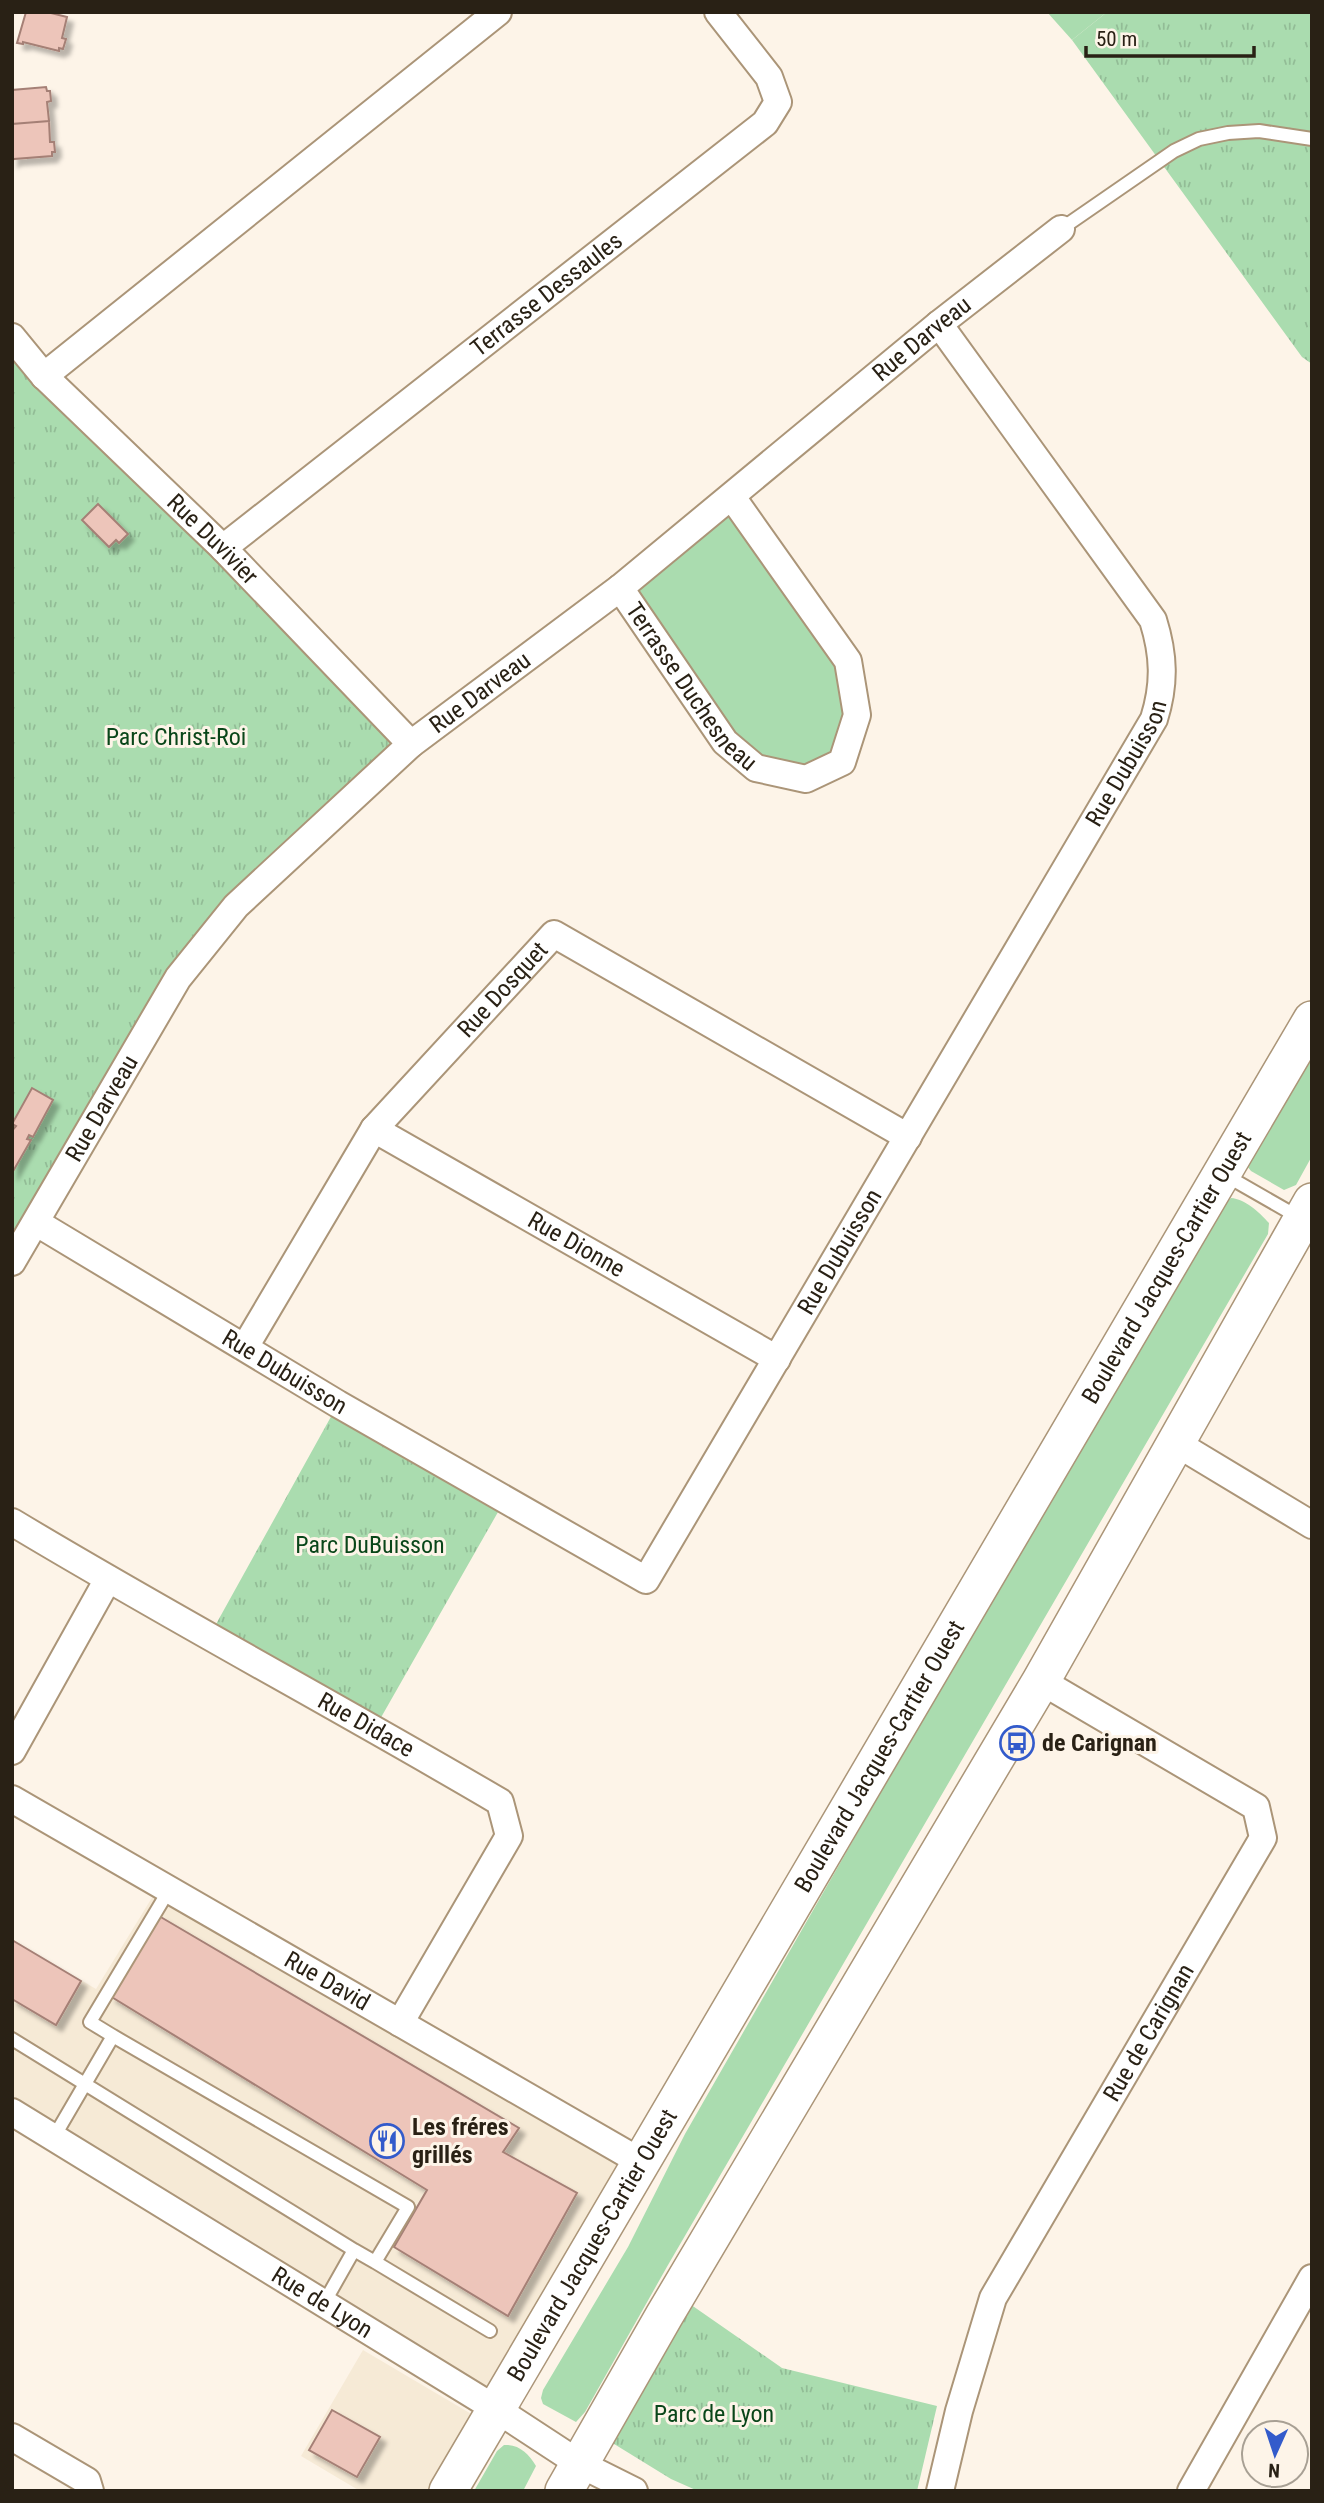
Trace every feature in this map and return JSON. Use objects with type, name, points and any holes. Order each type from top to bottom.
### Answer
[{"type":"main road","name":"Boulevard Jacques-Cartier Ouest","points":[[448,2491],[1312,1020]]},
{"type":"main road","points":[[572,2477],[664,2316],[1041,1681],[1306,1210]]},
{"type":"street","points":[[44,376],[498,12]]},
{"type":"street","name":"Terrasse Dessaules","points":[[223,548],[765,123],[778,102],[769,77],[718,12]]},
{"type":"street","name":"Rue Darveau","points":[[12,1262],[178,978],[236,906],[411,744],[620,588],[939,324],[1061,229]]},
{"type":"street","name":"Rue Dubuisson","points":[[37,1223],[338,1404],[646,1580],[1154,719],[1161,696],[1164,673],[1160,641],[1153,620],[939,324]]},
{"type":"street","name":"Rue Duvivier","points":[[12,337],[44,376],[223,548],[411,744]]},
{"type":"street","name":"Terrasse Duchesneau","points":[[620,588],[725,742],[756,768],[806,779],[842,762],[857,715],[848,661],[732,497]]},
{"type":"street","name":"Rue Dosquet","points":[[245,1347],[374,1129],[554,934],[908,1137]]},
{"type":"street","name":"Rue Dionne","points":[[374,1129],[777,1359]]},
{"type":"street","points":[[1176,1443],[1312,1525]]},
{"type":"street","name":"Rue Didace","points":[[12,1522],[500,1802],[509,1836],[400,2023]]},
{"type":"street","points":[[12,1751],[108,1579]]},
{"type":"street","name":"Rue de Carignan","points":[[940,2491],[959,2411],[993,2298],[1263,1838],[1256,1807],[1041,1681]]},
{"type":"street","name":"Rue David","points":[[12,1799],[641,2162]]},
{"type":"street","name":"Rue de Lyon","points":[[12,2112],[496,2409],[572,2477],[634,2491]]},
{"type":"street","points":[[1191,2491],[1305,2306],[1312,2278]]},
{"type":"street","points":[[12,2437],[87,2482],[90,2491]]},
{"type":"lane","points":[[1061,229],[1174,151],[1199,139],[1228,133],[1259,131],[1312,139]]},
{"type":"lane","points":[[1221,1173],[1306,1210]]},
{"type":"lane","points":[[169,1890],[90,2022],[408,2207],[375,2262]]},
{"type":"lane","points":[[54,2137],[113,2036]]},
{"type":"lane","points":[[12,2039],[490,2331]]},
{"type":"lane","points":[[324,2303],[354,2250]]},
{"type":"shaded area","points":[[153,1896],[649,2182],[504,2429],[12,2127],[12,1939],[96,1989]]},
{"type":"shaded area","points":[[363,2350],[473,2415],[428,2491],[360,2491],[301,2456]]},
{"type":"green space","points":[[1047,12],[1107,12],[1072,40]]},
{"type":"green space","points":[[1107,12],[1312,12],[1312,364],[1302,357],[1072,40]]},
{"type":"green space","name":"Parc Christ-Roi","points":[[12,337],[411,744],[236,906],[12,1262]]},
{"type":"green space","points":[[732,497],[848,661],[842,762],[806,779],[756,768],[620,588]]},
{"type":"green space","points":[[1312,1047],[1312,1156],[1296,1185],[1284,1190],[1247,1166]]},
{"type":"green space","points":[[1231,1198],[1247,1203],[1261,1215],[1269,1223],[1268,1234],[585,2412],[576,2422],[543,2404],[543,2390],[628,2247],[685,2134],[989,1603],[1221,1208]]},
{"type":"green space","name":"Parc DuBuisson","points":[[338,1404],[506,1498],[375,1728],[210,1635]]},
{"type":"green space","name":"Parc de Lyon","points":[[687,2302],[782,2368],[937,2406],[917,2491],[698,2491],[671,2479],[606,2439]]},
{"type":"green space","points":[[504,2445],[523,2451],[536,2466],[523,2491],[474,2491],[497,2451]]},
{"type":"building","points":[[26,12],[47,12],[67,17],[62,38],[66,39],[63,49],[59,48],[59,51],[23,42],[17,43]]},
{"type":"building","points":[[46,87],[47,91],[50,91],[51,101],[47,102],[49,121],[12,124],[12,90]]},
{"type":"building","points":[[49,121],[50,142],[54,142],[55,152],[52,152],[52,156],[12,161],[12,124]]},
{"type":"building","points":[[98,504],[128,534],[119,543],[116,540],[109,547],[82,520]]},
{"type":"building","points":[[32,1088],[53,1100],[33,1137],[29,1135],[27,1139],[31,1140],[12,1173],[12,1131],[16,1126],[12,1124]]},
{"type":"building","points":[[159,1916],[519,2128],[503,2152],[577,2193],[508,2316],[394,2247],[427,2190],[110,1996]]},
{"type":"building","points":[[12,1940],[81,1981],[56,2025],[12,1999]]},
{"type":"building","points":[[332,2410],[380,2437],[357,2477],[309,2450]]},
{"type":"place","name":"de Carignan","points":[[1017,1743]]},
{"type":"place","name":"Les fréres grillés","points":[[387,2141]]}]
